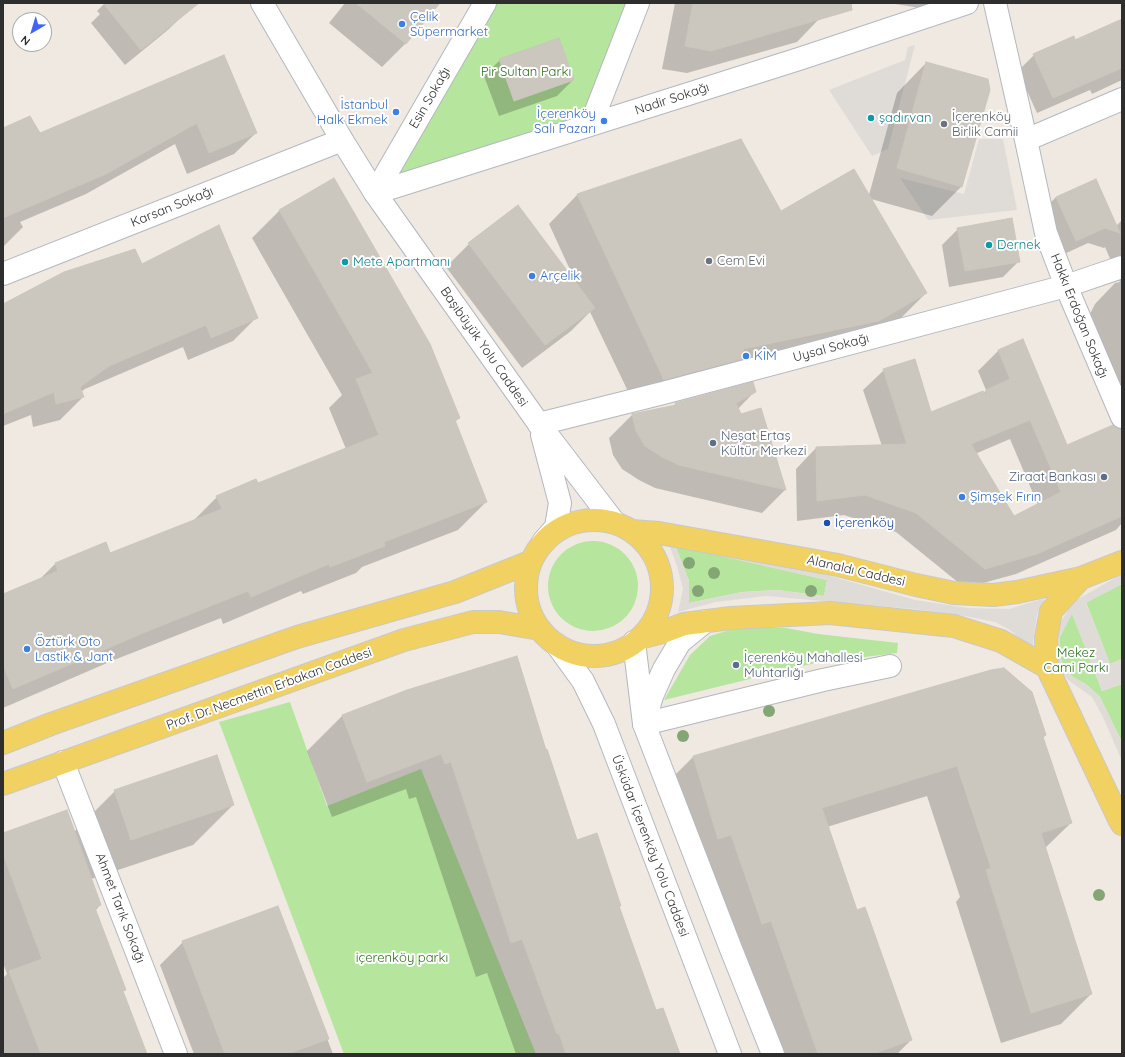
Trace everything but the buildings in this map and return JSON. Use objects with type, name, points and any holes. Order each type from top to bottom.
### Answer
[{"type":"main road","points":[[594,520],[622,527],[647,544],[657,562],[662,582],[660,603],[653,623],[637,640],[621,650],[600,656],[578,654],[557,645],[540,629],[529,608],[526,585],[530,562],[542,542],[557,530],[575,522],[594,520]]},
{"type":"main road","name":"Alanaldı Caddesi","points":[[622,527],[838,565],[916,585],[954,592],[993,595],[1017,592],[1081,578],[1122,562]]},
{"type":"main road","points":[[3,743],[51,724],[296,637],[455,592],[530,562]]},
{"type":"main road","name":"Alanaldı Caddesi","points":[[1081,578],[1051,611],[1046,638],[1048,667],[1121,825]]},
{"type":"main road","points":[[637,640],[684,624],[706,621],[731,618],[830,614],[954,626],[1001,641],[1048,667]]},
{"type":"main road","name":"Prof. Dr. Necmettin Erbakan Caddesi","points":[[3,784],[404,640],[473,622],[499,622],[540,629]]},
{"type":"street","name":"Başıbüyük Yolu Caddesi","points":[[262,3],[342,140],[375,193],[539,424],[622,527]]},
{"type":"street","name":"Esin Sokağı","points":[[375,193],[485,3]]},
{"type":"street","points":[[591,124],[638,3]]},
{"type":"street","name":"Nadir Sokağı","points":[[375,193],[802,58],[967,3]]},
{"type":"street","name":"Hakkı Erdoğan Sokağı","points":[[995,3],[1046,233],[1066,286],[1122,417]]},
{"type":"street","points":[[1026,140],[1122,99]]},
{"type":"street","name":"Karsan Sokağı","points":[[3,274],[342,140]]},
{"type":"street","name":"Uysal Sokağı","points":[[539,424],[663,393],[1066,286],[1122,267]]},
{"type":"street","points":[[539,424],[560,503],[556,527],[542,542]]},
{"type":"street","points":[[644,724],[652,696],[664,669],[680,642],[706,621]]},
{"type":"street","points":[[637,640],[644,724],[773,1054]]},
{"type":"street","name":"Üsküdar İçerenköy Yolu Caddesi","points":[[557,645],[583,681],[604,724],[730,1054]]},
{"type":"street","points":[[644,724],[823,680],[890,666]]},
{"type":"street","name":"Ahmet Tarık Sokağı","points":[[63,762],[176,1054]]},
{"type":"green space","name":"Pir Sultan Parkı","points":[[485,3],[638,3],[591,124],[375,193]]},
{"type":"green space","points":[[593,541],[610,544],[625,554],[635,569],[638,586],[635,603],[625,618],[610,628],[593,631],[576,628],[561,618],[551,603],[548,586],[551,569],[561,554],[576,544]]},
{"type":"green space","points":[[675,545],[827,580],[824,596],[777,590],[742,592],[689,603],[689,581]]},
{"type":"green space","name":"Mekez Cami Parkı","points":[[1122,584],[1122,659],[1110,664],[1086,602]]},
{"type":"green space","name":"Mekez Cami Parkı","points":[[1072,613],[1102,691],[1122,684],[1122,742],[1100,697],[1087,685],[1073,677],[1064,668],[1059,652],[1060,637]]},
{"type":"green space","points":[[739,627],[786,628],[818,634],[898,643],[897,653],[815,663],[664,700],[690,655],[710,636]]},
{"type":"green space","name":"içerenköy parkı","points":[[290,702],[327,806],[421,769],[536,1054],[344,1054],[219,722]]},
{"type":"shaded area","points":[[915,45],[888,149],[872,156],[829,90],[905,60],[908,47]]},
{"type":"shaded area","points":[[979,139],[1003,139],[1017,210],[928,220],[900,178],[964,194]]},
{"type":"shaded area","points":[[667,539],[820,573],[915,600],[968,608],[1009,609],[1045,598],[1037,615],[1032,650],[1010,630],[995,622],[914,609],[766,596],[716,602],[678,612],[683,589],[677,566]],"holes":[[[675,546],[827,580],[824,596],[777,590],[742,592],[689,603],[689,581]]]},
{"type":"shaded area","points":[[1122,575],[1122,584],[1086,603],[1110,664],[1122,659],[1122,684],[1102,691],[1072,614],[1060,637],[1059,652],[1064,668],[1073,677],[1087,685],[1100,697],[1122,742],[1122,761],[1103,717],[1092,697],[1068,680],[1058,667],[1054,649],[1058,626],[1073,602]]},
{"type":"place","name":"Çelik Süpermarket","points":[[402,24]]},
{"type":"place","name":"İstanbul Halk Ekmek","points":[[396,112]]},
{"type":"place","name":"şadırvan","points":[[871,118]]},
{"type":"place","name":"İçerenköy Salı Pazarı","points":[[604,121]]},
{"type":"place","name":"İçerenköy Birlik Camii","points":[[944,124]]},
{"type":"place","name":"Dernek","points":[[989,245]]},
{"type":"place","name":"Cem Evi","points":[[709,261]]},
{"type":"place","name":"Mete Apartmanı","points":[[345,262]]},
{"type":"place","name":"Arçelik","points":[[532,276]]},
{"type":"place","name":"KİM","points":[[746,356]]},
{"type":"place","name":"Neşat Ertaş Kültür Merkezi","points":[[713,443]]},
{"type":"place","name":"Ziraat Bankası","points":[[1104,477]]},
{"type":"place","name":"Şimşek Fırın","points":[[962,497]]},
{"type":"place","name":"İçerenköy","points":[[827,523]]},
{"type":"place","name":"Öztürk Oto Lastik & Jant","points":[[27,649]]},
{"type":"place","name":"İçerenköy Mahallesi Muhtarlığı","points":[[736,665]]}]
